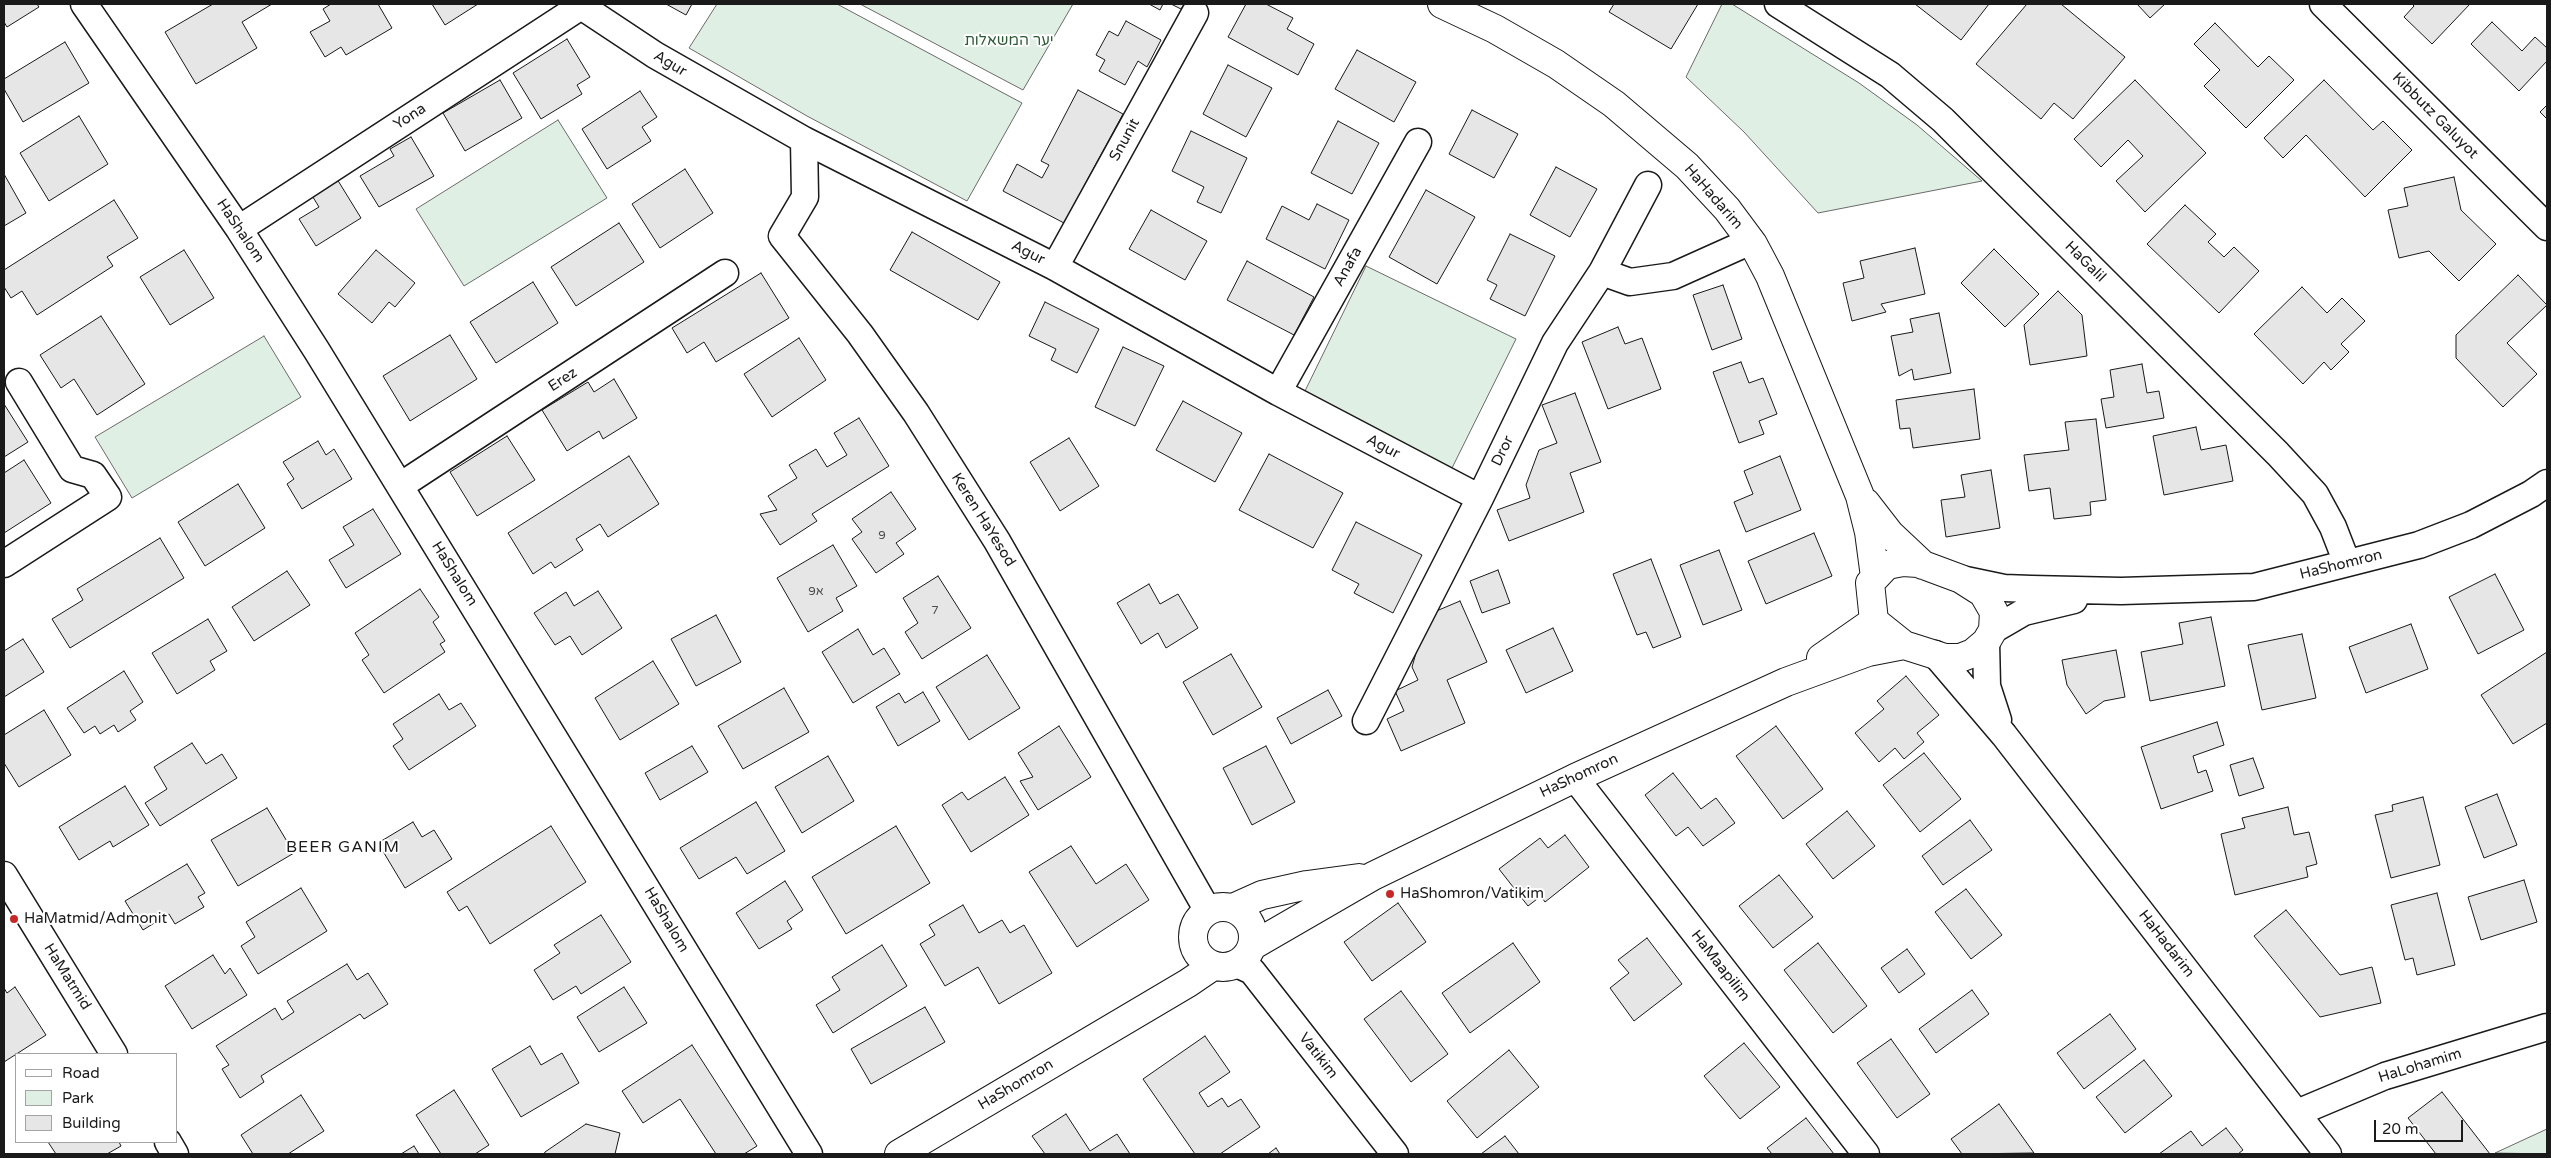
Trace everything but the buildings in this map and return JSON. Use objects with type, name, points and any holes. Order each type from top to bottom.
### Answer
[{"type":"street","name":"HaShalom","points":[[84,4],[239,229],[400,486],[809,1154]]},
{"type":"street","name":"HaHadarim","points":[[1442,4],[1495,30],[1556,64],[1614,104],[1687,166],[1727,208],[1751,241],[1770,276],[1860,496],[1869,532],[1875,577]]},
{"type":"street","name":"HaGalil","points":[[1778,4],[1890,76],[1943,120],[2278,454],[2315,494],[2333,527],[2347,563]]},
{"type":"street","name":"Kibbutz Galuyot","points":[[2323,4],[2547,227]]},
{"type":"street","name":"Yona","points":[[239,229],[580,5]]},
{"type":"street","name":"Agur","points":[[580,5],[654,55],[804,140],[1055,267],[1278,392],[1480,498]]},
{"type":"street","name":"Snunit","points":[[1055,267],[1195,13]]},
{"type":"street","name":"Keren HaYesod","points":[[804,140],[805,197],[782,236],[860,334],[992,533],[1220,909]]},
{"type":"street","name":"Anafa","points":[[1278,392],[1418,142]]},
{"type":"street","name":"Dror","points":[[1366,721],[1480,498],[1555,343],[1602,272],[1648,185]]},
{"type":"street","points":[[1602,272],[1630,282],[1673,276],[1751,241]]},
{"type":"street","name":"Erez","points":[[400,486],[725,273]]},
{"type":"street","points":[[4,564],[108,497],[93,475],[72,469],[19,382]]},
{"type":"street","name":"HaShomron","points":[[1961,579],[2004,588],[2122,591],[2254,587],[2419,546],[2471,524],[2531,494],[2547,483]]},
{"type":"street","name":"HaHadarim","points":[[1860,496],[1890,534],[1923,565]]},
{"type":"street","points":[[1903,562],[1923,565],[1961,579],[1974,586],[1990,603],[1994,612],[1990,636],[1973,653],[1960,658],[1945,658],[1904,645],[1874,621],[1870,583],[1875,577],[1887,565],[1903,562]]},
{"type":"street","name":"HaShomron","points":[[1990,636],[2024,612],[2049,604],[2122,591]]},
{"type":"street","name":"HaShomron","points":[[1786,682],[1874,621]]},
{"type":"street","name":"HaHadarim","points":[[1990,636],[1987,686],[2004,735]]},
{"type":"street","name":"HaShomron","points":[[899,1154],[1133,1015],[1224,956],[1373,876],[1575,778],[1786,682],[1868,652],[1904,645]]},
{"type":"street","name":"HaHadarim","points":[[1935,654],[2004,735],[2328,1154]]},
{"type":"street","name":"HaMaapilim","points":[[1575,778],[1866,1154]]},
{"type":"street","name":"HaMatmid","points":[[4,875],[113,1053]]},
{"type":"street","name":"HaShomron","points":[[1220,909],[1307,885],[1373,876]]},
{"type":"street","points":[[1220,909],[1245,917],[1250,923],[1252,930],[1224,956],[1192,941],[1195,923],[1220,909]]},
{"type":"street","name":"Vatikim","points":[[1224,956],[1252,971],[1395,1154]]},
{"type":"street","name":"HaLohamim","points":[[2296,1113],[2378,1078],[2547,1027]]},
{"type":"street","points":[[169,1143],[175,1154]]},
{"type":"green space","points":[[717,4],[837,4],[1022,103],[967,201],[807,116],[689,48]]},
{"type":"green space","name":"יער המשאלות","points":[[860,4],[1073,4],[1023,90]]},
{"type":"green space","points":[[1722,4],[1732,4],[1859,83],[1917,125],[1982,181],[1818,213],[1744,132],[1686,77]]},
{"type":"green space","points":[[558,120],[607,198],[464,286],[416,209]]},
{"type":"green space","points":[[1366,266],[1516,339],[1452,468],[1304,393]]},
{"type":"green space","points":[[264,336],[301,397],[132,498],[95,437]]},
{"type":"green space","points":[[2547,1129],[2547,1154],[2495,1153]]},
{"type":"place","name":"HaShomron/Vatikim","points":[[1390,894]]},
{"type":"place","name":"HaMatmid/Admonit","points":[[14,919]]},
{"type":"district","name":"BEER GANIM","points":[[343,848]]}]
